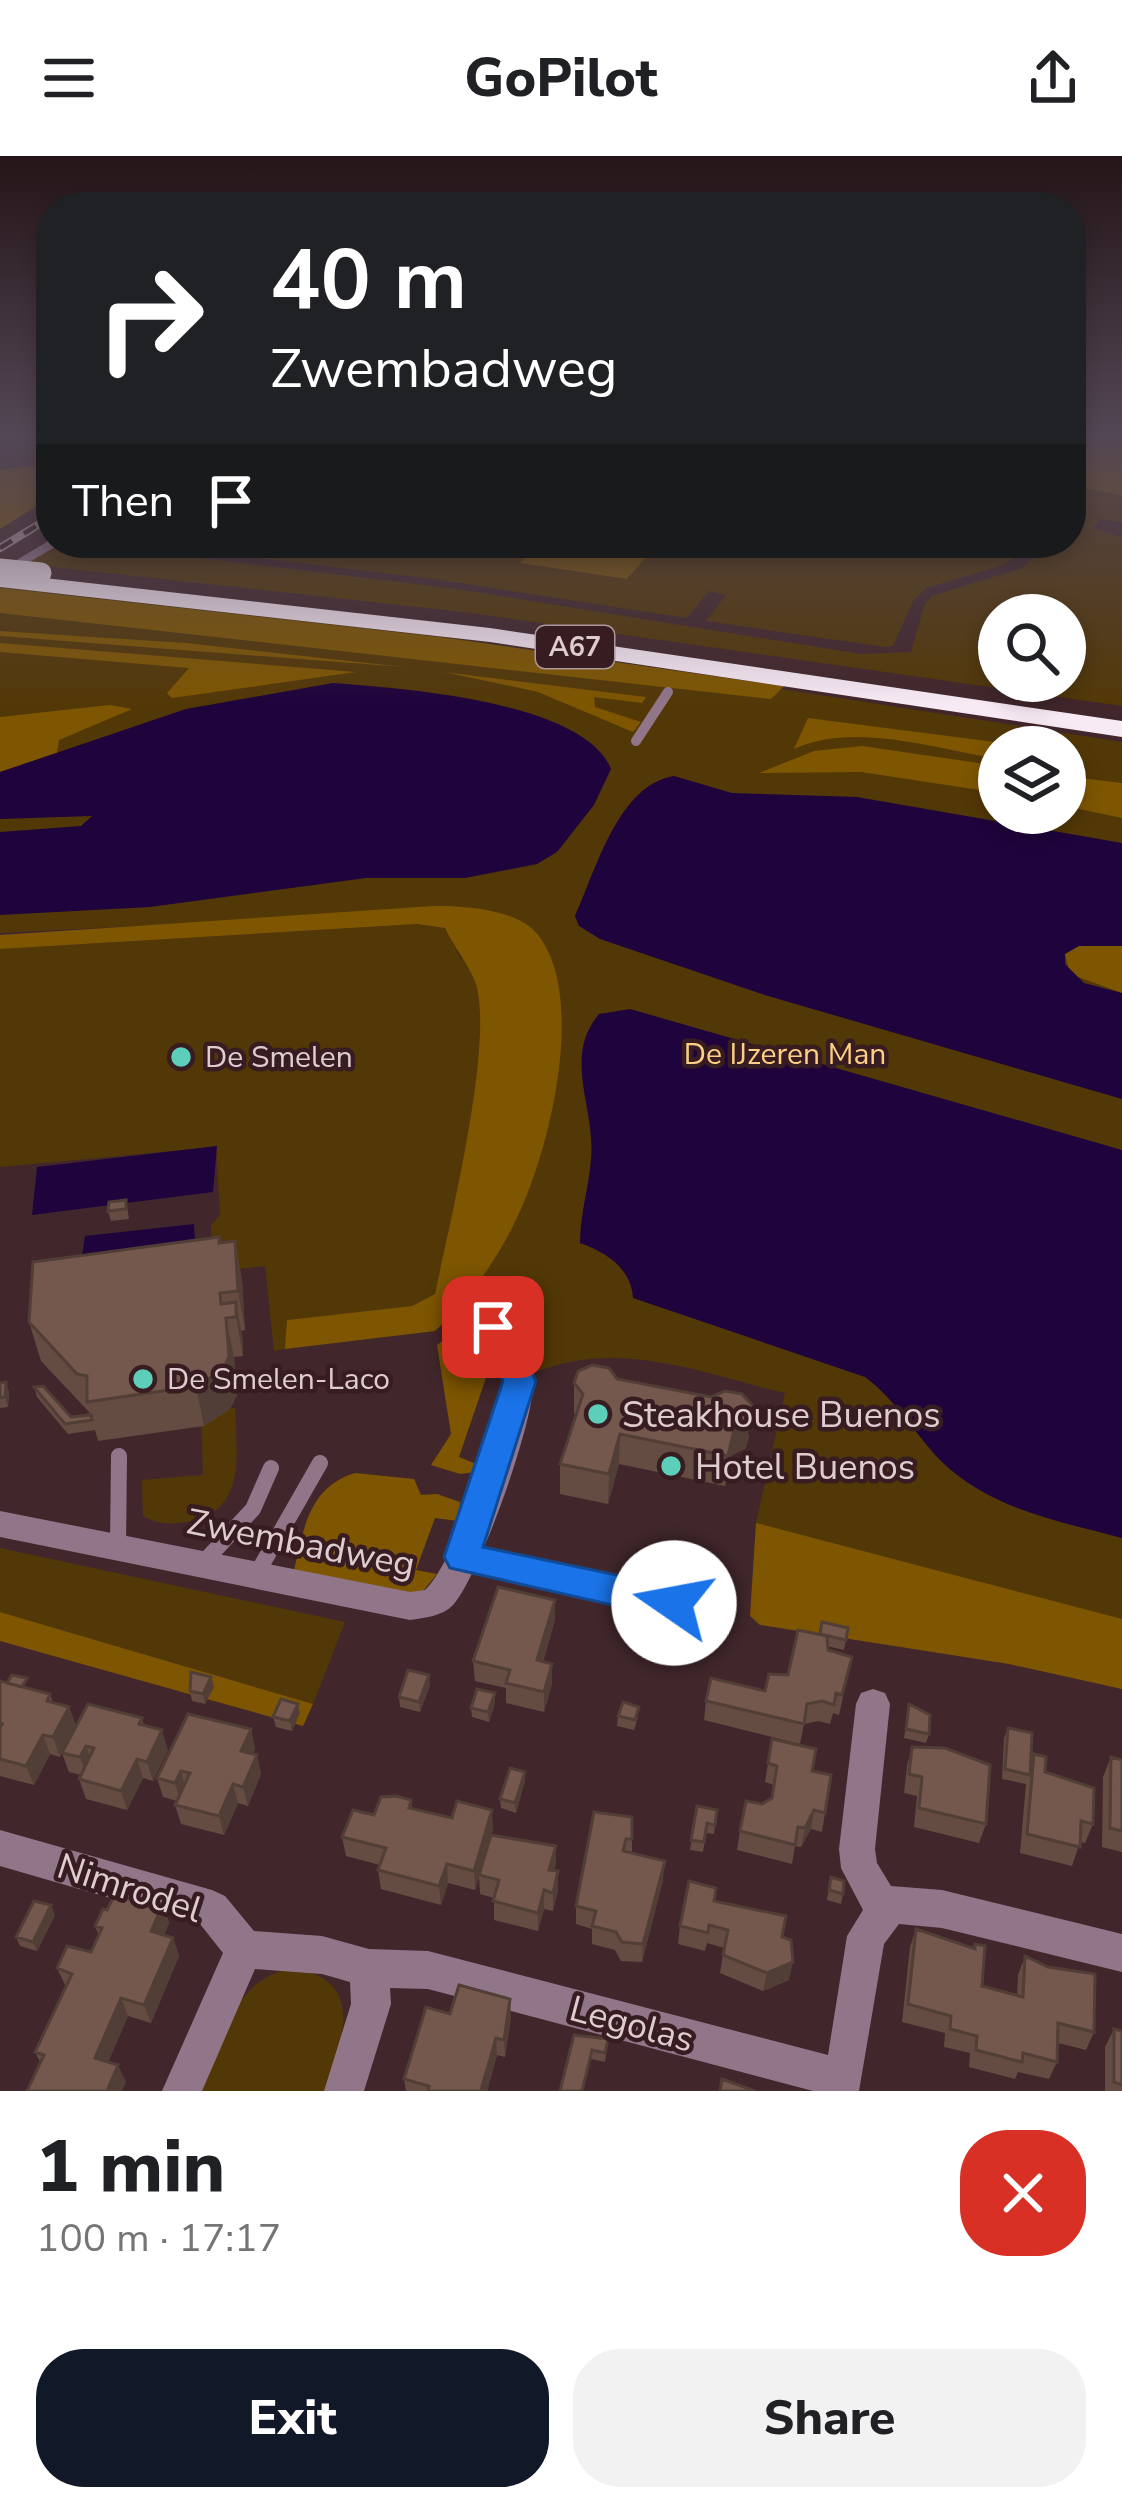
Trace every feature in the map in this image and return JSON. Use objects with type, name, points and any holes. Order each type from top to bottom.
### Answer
[{"type":"highway","name":"A67","points":[[0,575],[527,627],[1122,715]]},
{"type":"highway","name":"A67","points":[[34,578],[490,635],[1122,729]]},
{"type":"street","points":[[0,575],[36,554]]},
{"type":"street","name":"Zwembadweg","points":[[0,1524],[410,1606],[438,1599],[462,1557],[520,1381],[493,1327]]},
{"type":"street","points":[[873,1705],[856,1850],[859,1868],[883,1909],[914,1903],[1122,1953]]},
{"type":"street","name":"Nimrodel","points":[[0,1848],[212,1909],[244,1949]]},
{"type":"street","name":"Legolas","points":[[244,1949],[322,1955],[369,1968],[428,1970],[843,2085],[866,1936],[883,1909]]},
{"type":"street","points":[[182,2091],[244,1949]]},
{"type":"street","points":[[344,2091],[371,2004],[369,1968]]},
{"type":"lane","points":[[636,741],[668,692]]},
{"type":"lane","points":[[118,1547],[119,1456]]},
{"type":"lane","points":[[256,1575],[320,1463]]},
{"type":"lane","points":[[203,1563],[254,1510],[271,1468]]},
{"type":"lane","points":[[462,1557],[674,1603]]},
{"type":"green space","points":[[1086,523],[1097,523],[1093,528],[1122,537],[1122,706],[1086,701],[1086,594],[978,594],[978,685],[472,613],[25,564],[36,557],[199,558],[457,589],[861,654],[911,652],[924,606],[932,596],[1022,568],[1033,558],[1086,558]]},
{"type":"green space","points":[[260,558],[525,558],[521,563],[627,579],[644,558],[1014,558],[926,588],[913,601],[893,646],[885,647],[706,621],[726,595],[709,591],[687,618]]},
{"type":"green space","name":"De IJzeren Man","points":[[0,586],[459,639],[1019,726],[978,726],[978,834],[1086,834],[1086,736],[1122,742],[1122,1688],[757,1611],[767,1526],[756,1523],[785,1393],[690,1368],[626,1358],[563,1363],[532,1374],[525,1366],[543,1325],[514,1311],[488,1311],[487,1299],[450,1282],[452,1216],[435,1294],[412,1306],[288,1320],[285,1349],[274,1351],[265,1266],[213,1272],[211,1225],[220,1215],[216,1147],[0,1167],[0,949],[417,924],[445,928],[462,961],[464,909],[0,933]]},
{"type":"green space","points":[[235,1408],[235,1477],[222,1505],[209,1515],[172,1524],[143,1516],[142,1480],[203,1475],[201,1412]]},
{"type":"green space","points":[[0,1548],[345,1622],[313,1704],[0,1612]]},
{"type":"green space","points":[[289,1969],[314,1974],[339,1997],[342,2032],[326,2091],[202,2091],[241,2000],[269,1976]]},
{"type":"shaded area","points":[[524,558],[645,558],[627,579],[520,563]]},
{"type":"shaded area","points":[[0,588],[439,637],[784,686],[771,699],[0,613]]},
{"type":"shaded area","points":[[0,631],[186,643],[404,667],[0,636]]},
{"type":"shaded area","points":[[0,643],[356,672],[172,698],[167,693],[189,668],[0,652]]},
{"type":"shaded area","points":[[444,672],[646,697],[642,703],[594,697],[595,707],[641,722],[633,732],[538,692]]},
{"type":"shaded area","points":[[333,683],[443,694],[529,713],[594,746],[611,769],[594,805],[557,852],[537,864],[465,878],[366,878],[150,907],[0,915],[0,832],[81,826],[92,816],[0,819],[0,772],[186,709]]},
{"type":"shaded area","points":[[110,705],[132,709],[59,740],[57,753],[0,772],[0,717]]},
{"type":"shaded area","points":[[808,718],[978,740],[978,755],[868,737],[817,741],[794,749]]},
{"type":"shaded area","points":[[862,746],[978,763],[978,790],[861,772],[759,773],[814,751]]},
{"type":"shaded area","points":[[674,776],[732,793],[857,797],[978,818],[978,834],[1070,834],[1122,843],[1122,946],[1079,946],[1065,954],[1065,964],[1084,983],[1122,993],[1122,1099],[768,996],[600,939],[579,926],[575,916],[611,832],[638,795]]},
{"type":"shaded area","points":[[1086,779],[1122,783],[1122,818],[1086,810]]},
{"type":"shaded area","points":[[434,906],[475,908],[518,920],[538,935],[553,963],[561,1039],[557,1081],[538,1164],[496,1256],[435,1331],[285,1349],[287,1320],[412,1306],[435,1294],[468,1137],[479,1049],[476,984],[445,928],[417,924],[0,949],[0,935]]},
{"type":"shaded area","points":[[1078,946],[1122,946],[1122,993],[1070,974],[1065,954]]},
{"type":"shaded area","points":[[630,1009],[1122,1150],[1122,1538],[1026,1511],[981,1491],[941,1461],[865,1377],[633,1298],[628,1278],[616,1263],[580,1243],[591,1159],[583,1048],[599,1014]]},
{"type":"shaded area","points":[[217,1146],[213,1192],[32,1215],[37,1167]]},
{"type":"shaded area","points":[[194,1224],[196,1266],[78,1282],[85,1236]]},
{"type":"shaded area","points":[[473,1319],[482,1319],[501,1367],[490,1366],[459,1457],[479,1465],[476,1472],[460,1474],[431,1465],[451,1434],[437,1345]]},
{"type":"shaded area","points":[[355,1473],[414,1479],[421,1495],[437,1494],[460,1502],[458,1521],[435,1518],[416,1570],[437,1574],[419,1596],[293,1575],[317,1500]]},
{"type":"shaded area","points":[[756,1523],[1122,1619],[1122,1689],[1009,1664],[760,1625],[750,1616]]},
{"type":"shaded area","points":[[0,1612],[313,1704],[303,1726],[0,1641]]},
{"type":"building","points":[[126,1200],[126,1209],[108,1211],[109,1202]]},
{"type":"building","points":[[219,1237],[219,1243],[235,1241],[238,1291],[220,1293],[221,1304],[236,1302],[236,1317],[226,1318],[229,1356],[223,1370],[196,1386],[87,1402],[87,1376],[77,1374],[29,1322],[33,1262]]},
{"type":"building","points":[[592,1365],[609,1368],[617,1379],[711,1397],[725,1391],[742,1394],[752,1405],[749,1418],[735,1425],[728,1456],[620,1434],[609,1474],[560,1464],[583,1394],[574,1383],[578,1371]]},
{"type":"building","points":[[43,1386],[71,1417],[91,1415],[92,1420],[65,1424],[34,1387]]},
{"type":"building","points":[[498,1587],[555,1600],[537,1660],[552,1664],[544,1692],[506,1683],[510,1670],[473,1661]]},
{"type":"building","points":[[822,1622],[848,1628],[846,1640],[820,1634]]},
{"type":"building","points":[[798,1630],[827,1636],[828,1650],[852,1657],[842,1695],[836,1693],[834,1705],[807,1704],[804,1724],[706,1701],[711,1678],[765,1691],[769,1674],[788,1675]]},
{"type":"building","points":[[408,1670],[429,1675],[419,1702],[399,1697]]},
{"type":"building","points":[[191,1672],[211,1677],[203,1694],[190,1691]]},
{"type":"building","points":[[12,1675],[27,1678],[22,1687],[7,1683]]},
{"type":"building","points":[[0,1681],[50,1694],[47,1701],[69,1707],[53,1737],[43,1735],[26,1766],[0,1759]]},
{"type":"building","points":[[477,1689],[495,1693],[488,1712],[471,1708]]},
{"type":"building","points":[[281,1699],[298,1704],[290,1721],[273,1717]]},
{"type":"building","points":[[623,1702],[639,1707],[635,1720],[618,1716]]},
{"type":"building","points":[[88,1704],[142,1718],[139,1724],[162,1730],[147,1762],[137,1759],[121,1791],[79,1779],[94,1748],[86,1746],[80,1757],[62,1753]]},
{"type":"building","points":[[909,1704],[930,1715],[929,1734],[906,1729]]},
{"type":"building","points":[[188,1714],[251,1729],[241,1751],[257,1755],[243,1787],[233,1784],[219,1816],[175,1805],[190,1773],[181,1771],[175,1783],[157,1778]]},
{"type":"building","points":[[1008,1728],[1032,1733],[1030,1775],[1005,1769]]},
{"type":"building","points":[[772,1739],[816,1749],[812,1771],[831,1775],[825,1813],[814,1810],[805,1828],[798,1827],[795,1845],[740,1831],[746,1801],[762,1804],[772,1798],[777,1766],[768,1763]]},
{"type":"building","points":[[912,1747],[945,1748],[990,1765],[986,1824],[919,1808],[922,1777],[909,1774]]},
{"type":"building","points":[[1034,1754],[1046,1757],[1045,1772],[1094,1788],[1093,1824],[1081,1821],[1080,1847],[1027,1834]]},
{"type":"building","points":[[1111,1757],[1122,1760],[1122,1831],[1110,1828]]},
{"type":"building","points":[[510,1768],[525,1772],[515,1803],[500,1799]]},
{"type":"building","points":[[381,1797],[411,1800],[409,1808],[452,1818],[457,1801],[492,1810],[474,1871],[447,1864],[439,1886],[378,1870],[386,1848],[342,1837],[353,1810],[374,1815]]},
{"type":"building","points":[[697,1806],[717,1810],[715,1825],[707,1823],[704,1842],[691,1840]]},
{"type":"building","points":[[594,1812],[632,1817],[632,1839],[626,1839],[623,1851],[665,1861],[643,1944],[622,1942],[616,1932],[592,1926],[596,1911],[576,1906]]},
{"type":"building","points":[[491,1835],[556,1846],[549,1870],[558,1871],[553,1893],[544,1890],[538,1913],[493,1901],[499,1880],[479,1875]]},
{"type":"building","points":[[831,1877],[844,1881],[843,1894],[829,1890]]},
{"type":"building","points":[[689,1881],[716,1888],[714,1901],[786,1916],[782,1937],[791,1940],[793,1962],[767,1973],[723,1955],[728,1930],[709,1925],[708,1933],[680,1926]]},
{"type":"building","points":[[114,1896],[163,1904],[151,1931],[173,1938],[144,2005],[121,1998],[95,2058],[118,2065],[107,2091],[27,2091],[44,2055],[35,2052],[72,1974],[57,1968],[67,1946],[91,1952],[102,1928],[95,1926]]},
{"type":"building","points":[[34,1901],[51,1905],[33,1942],[16,1937]]},
{"type":"building","points":[[916,1929],[975,1949],[975,1944],[985,1946],[982,1986],[1023,1997],[1025,1956],[1048,1967],[1095,1974],[1094,2032],[1058,2023],[1057,2062],[1023,2053],[1022,2062],[976,2050],[977,2036],[950,2029],[951,2016],[908,2004]]},
{"type":"building","points":[[459,1985],[510,1999],[504,2040],[496,2038],[481,2090],[485,2091],[428,2091],[429,2086],[404,2079],[426,2007],[450,2014]]},
{"type":"building","points":[[1114,2029],[1122,2031],[1122,2085],[1114,2082]]},
{"type":"building","points":[[574,2035],[608,2039],[605,2053],[592,2050],[582,2091],[560,2091]]},
{"type":"building","points":[[722,2079],[755,2091],[720,2091]]},
{"type":"railway","points":[[0,548],[36,526]]},
{"type":"place","name":"De Smelen","points":[[181,1057]]},
{"type":"place","name":"De Smelen-Laco","points":[[143,1379]]},
{"type":"place","name":"Steakhouse Buenos","points":[[598,1414]]},
{"type":"place","name":"Hotel Buenos","points":[[671,1466]]},
{"type":"route","points":[[493,1327],[514,1360],[520,1381],[462,1557],[674,1603]]}]
